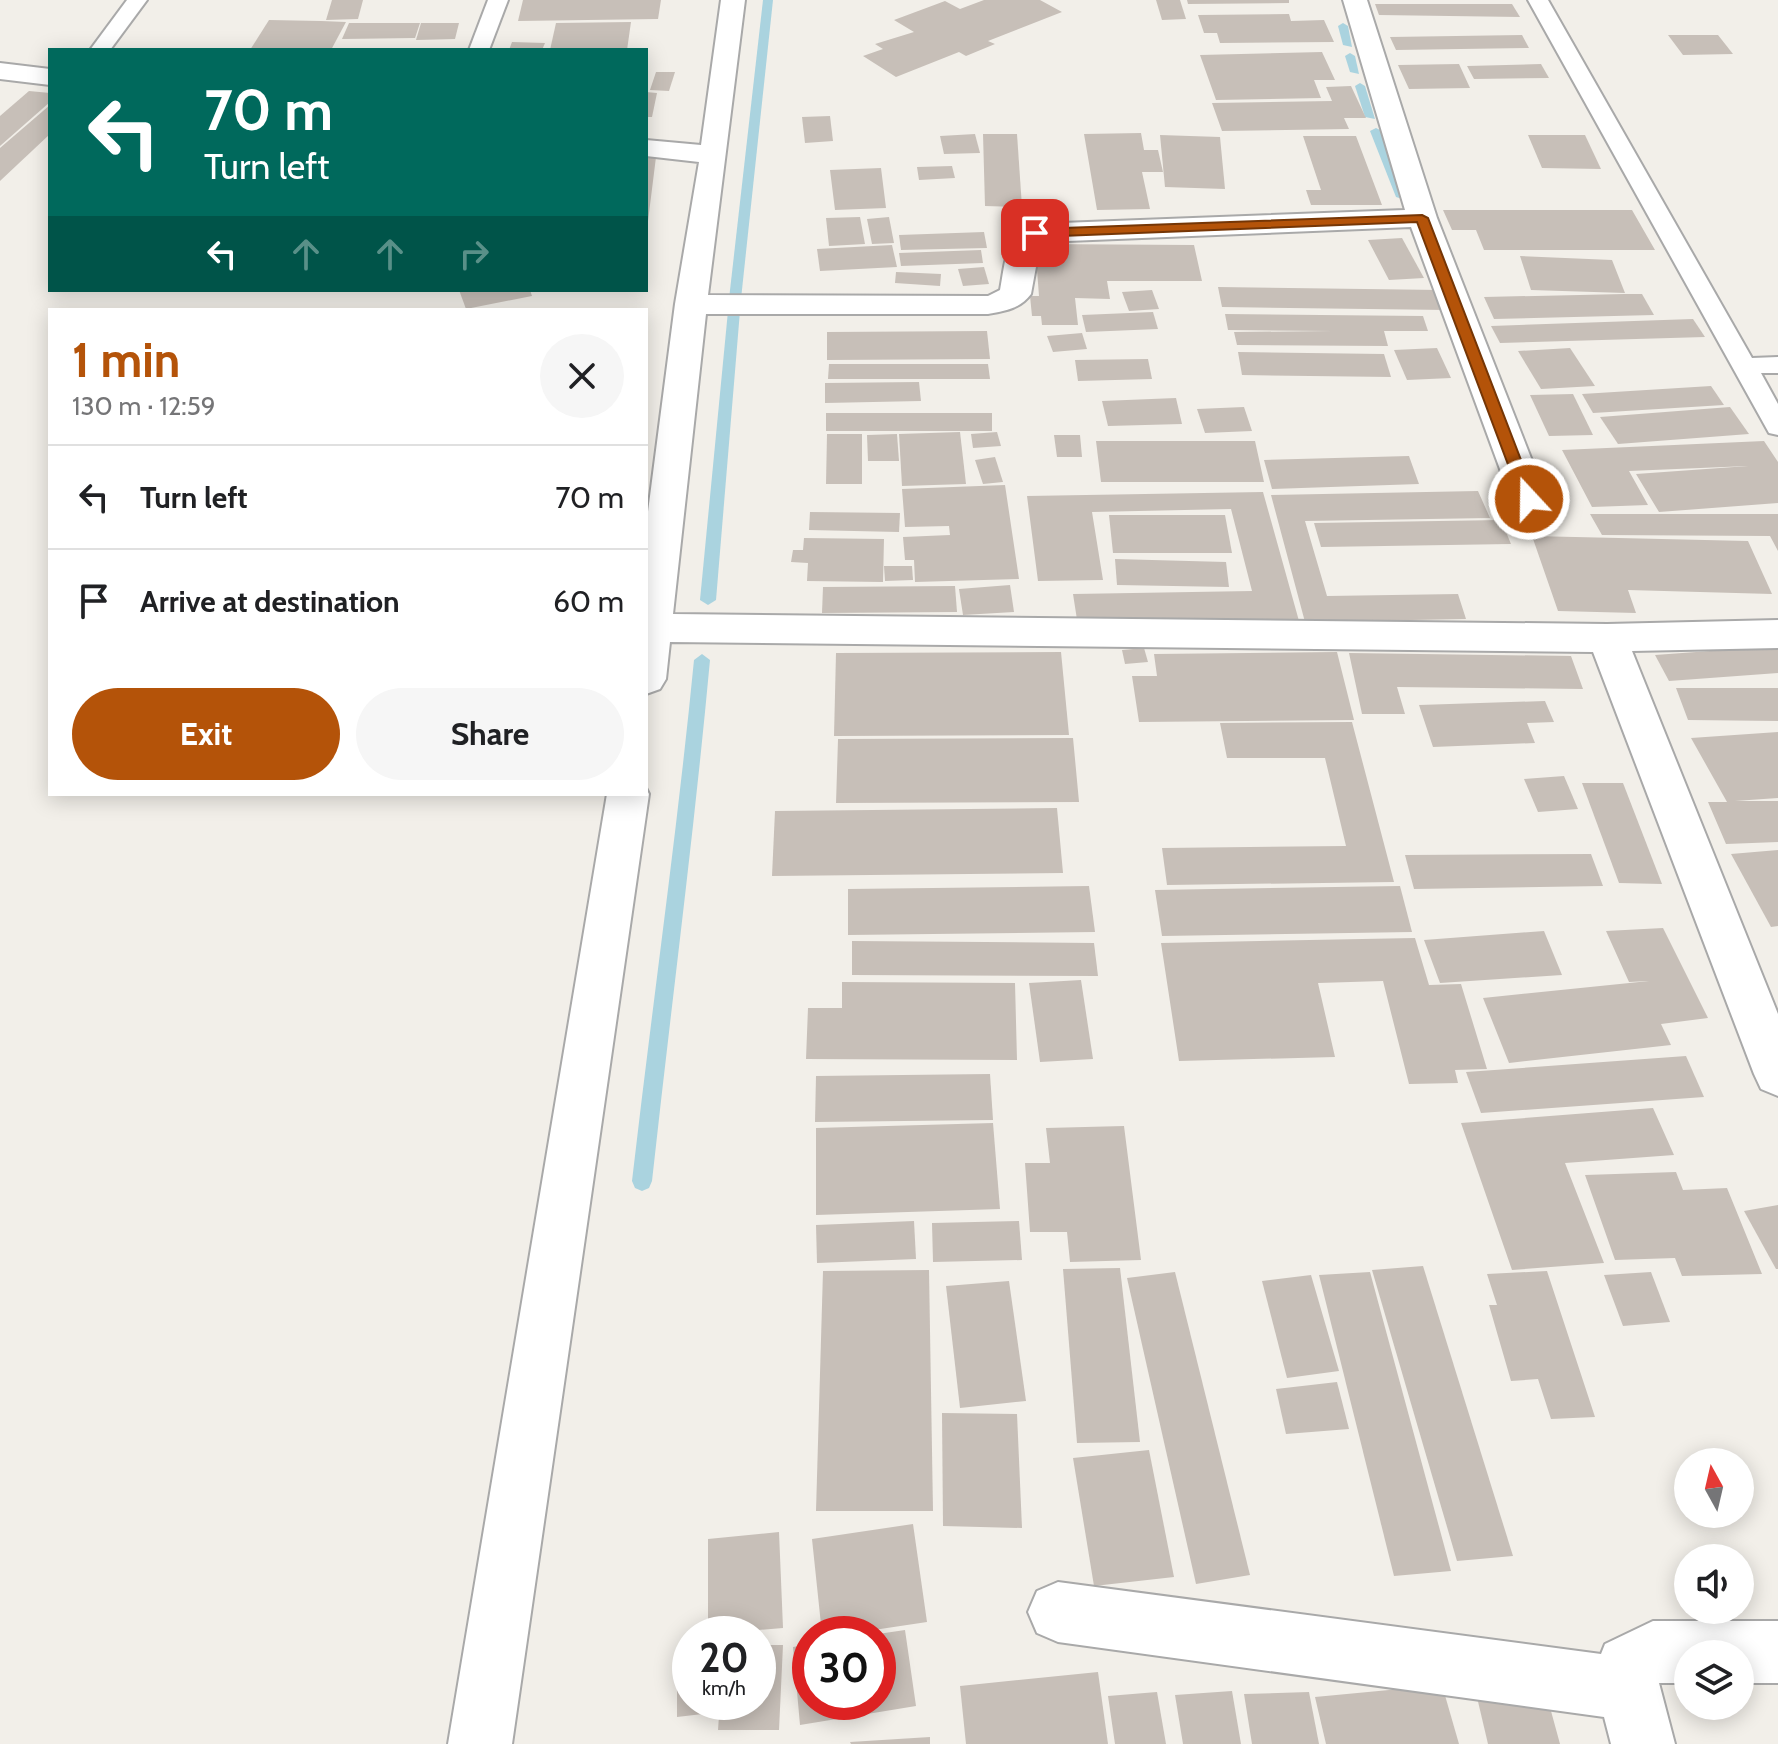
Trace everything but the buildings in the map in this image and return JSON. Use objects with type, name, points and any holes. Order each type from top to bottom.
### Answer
[{"type":"street","points":[[648,666],[691,304],[733,0]]},
{"type":"street","points":[[1355,0],[1422,218],[1529,499]]},
{"type":"street","points":[[0,71],[48,77]]},
{"type":"street","points":[[648,148],[714,155]]},
{"type":"street","points":[[691,304],[988,305],[1005,301],[1015,294],[1025,242],[1035,233],[1422,218]]},
{"type":"street","points":[[654,628],[1607,638],[1778,634]]},
{"type":"street","points":[[1607,638],[1778,1074]]},
{"type":"street","points":[[480,1744],[628,796]]},
{"type":"street","points":[[1058,1612],[1636,1717],[1627,1666],[1653,1652],[1778,1652]]},
{"type":"lane","points":[[101,48],[137,0]]},
{"type":"lane","points":[[480,48],[498,0]]},
{"type":"lane","points":[[1538,0],[1778,427]]},
{"type":"lane","points":[[1742,366],[1778,365]]},
{"type":"waterway","points":[[735,299],[768,0]]},
{"type":"waterway","points":[[1343,26],[1348,45]]},
{"type":"waterway","points":[[1350,56],[1355,72]]},
{"type":"waterway","points":[[1360,86],[1371,117]]},
{"type":"waterway","points":[[1376,131],[1402,197]]},
{"type":"waterway","points":[[708,600],[734,311]]},
{"type":"waterway","points":[[642,1181],[689,798],[702,660]]},
{"type":"route","points":[[1035,233],[1422,218],[1529,499]]}]
